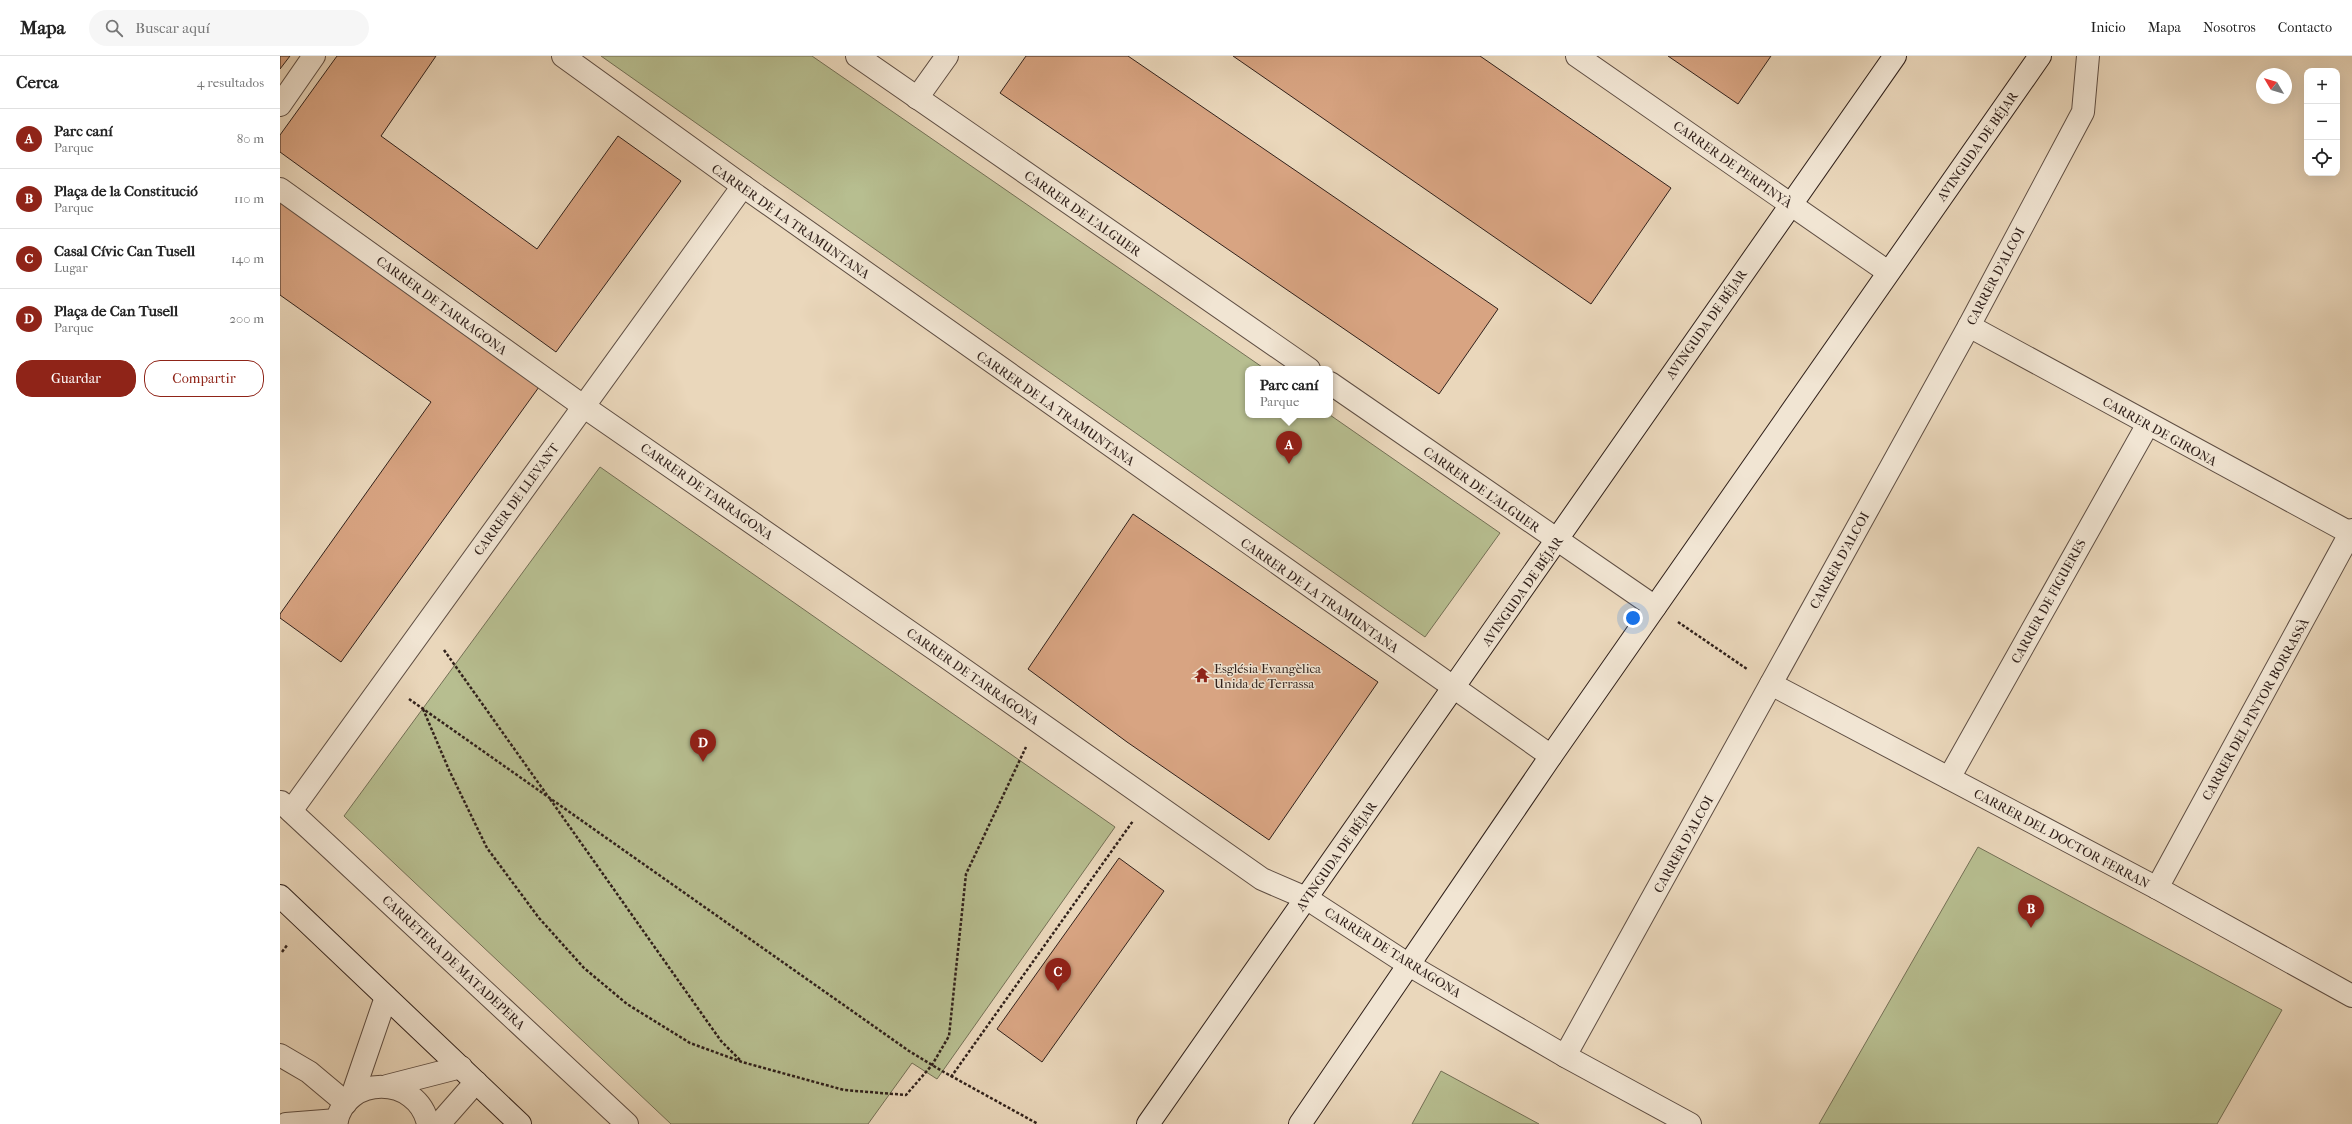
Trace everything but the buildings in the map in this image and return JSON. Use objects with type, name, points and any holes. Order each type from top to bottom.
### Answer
[{"type":"street","points":[[280,105],[314,56]]},
{"type":"street","name":"CARRER DE LA TRAMUNTANA","points":[[563,56],[742,186],[1551,756]]},
{"type":"street","name":"CARRER DE L'ALGUER","points":[[857,56],[1305,366]]},
{"type":"street","points":[[918,98],[947,56]]},
{"type":"street","name":"CARRER DE PERPINYÀ","points":[[1577,56],[1791,203],[1888,272]]},
{"type":"street","name":"AVINGUDA DE BÉJAR","points":[[1148,1124],[1895,56]]},
{"type":"street","name":"AVINGUDA DE BÉJAR","points":[[1300,1124],[1551,756],[2040,56]]},
{"type":"street","name":"CARRER D'ALCOI","points":[[1565,1056],[1969,326],[2083,112],[2088,56]]},
{"type":"street","name":"CARRER DE LLEVANT","points":[[286,806],[583,406],[742,186]]},
{"type":"street","name":"CARRER DE TARRAGONA","points":[[280,189],[583,406],[946,657],[1262,879],[1306,898],[1409,965],[1565,1056],[1690,1124]]},
{"type":"street","name":"CARRER DE GIRONA","points":[[1969,326],[2351,533]]},
{"type":"street","name":"CARRER DE L'ALGUER","points":[[1333,386],[1655,607]]},
{"type":"street","name":"CARRER DE FIGUERES","points":[[1949,778],[2148,424]]},
{"type":"street","name":"CARRER DEL PINTOR BORRASSÀ","points":[[2157,888],[2351,533]]},
{"type":"street","name":"CARRER DEL DOCTOR FERRAN","points":[[1771,684],[2157,888],[2352,996]]},
{"type":"street","name":"CARRETERA DE MATADEPERA","points":[[286,806],[627,1124]]},
{"type":"street","points":[[280,896],[520,1124]]},
{"type":"street","points":[[343,1111],[386,997]]},
{"type":"street","points":[[280,1055],[309,1072],[343,1111]]},
{"type":"street","points":[[286,1124],[343,1111],[368,1088],[468,1074]]},
{"type":"street","points":[[439,1124],[468,1074]]},
{"type":"street","points":[[387,1086],[405,1092],[412,1097],[423,1111],[428,1124]]},
{"type":"path","points":[[1655,607],[1771,684]]},
{"type":"path","points":[[444,650],[721,1041],[742,1062]]},
{"type":"path","points":[[409,699],[932,1065],[1038,1124]]},
{"type":"path","points":[[423,709],[449,770],[488,848],[539,918],[584,968],[627,1004],[690,1043],[742,1062],[844,1090],[906,1095],[932,1065],[949,1036],[966,874],[1027,746]]},
{"type":"path","points":[[952,1077],[1135,818]]},
{"type":"path","points":[[282,952],[288,944]]},
{"type":"green space","points":[[601,56],[812,56],[1261,366],[1245,366],[1245,418],[1333,417],[1500,533],[1425,637]]},
{"type":"green space","points":[[600,467],[1115,827],[937,1079],[912,1063],[868,1124],[671,1124],[344,816]]},
{"type":"green space","points":[[1978,847],[2282,1010],[2217,1124],[1819,1124]]},
{"type":"green space","points":[[1441,1071],[1539,1124],[1412,1124]]},
{"type":"place","name":"Parc caní","points":[[1289,464]]},
{"type":"place","name":"Església Evangèlica Unida de Terrassa","points":[[1202,675]]},
{"type":"place","name":"Plaça de Can Tusell","points":[[703,762]]},
{"type":"place","name":"Plaça de la Constitució","points":[[2031,928]]},
{"type":"place","name":"Casal Cívic Can Tusell","points":[[1058,991]]}]
